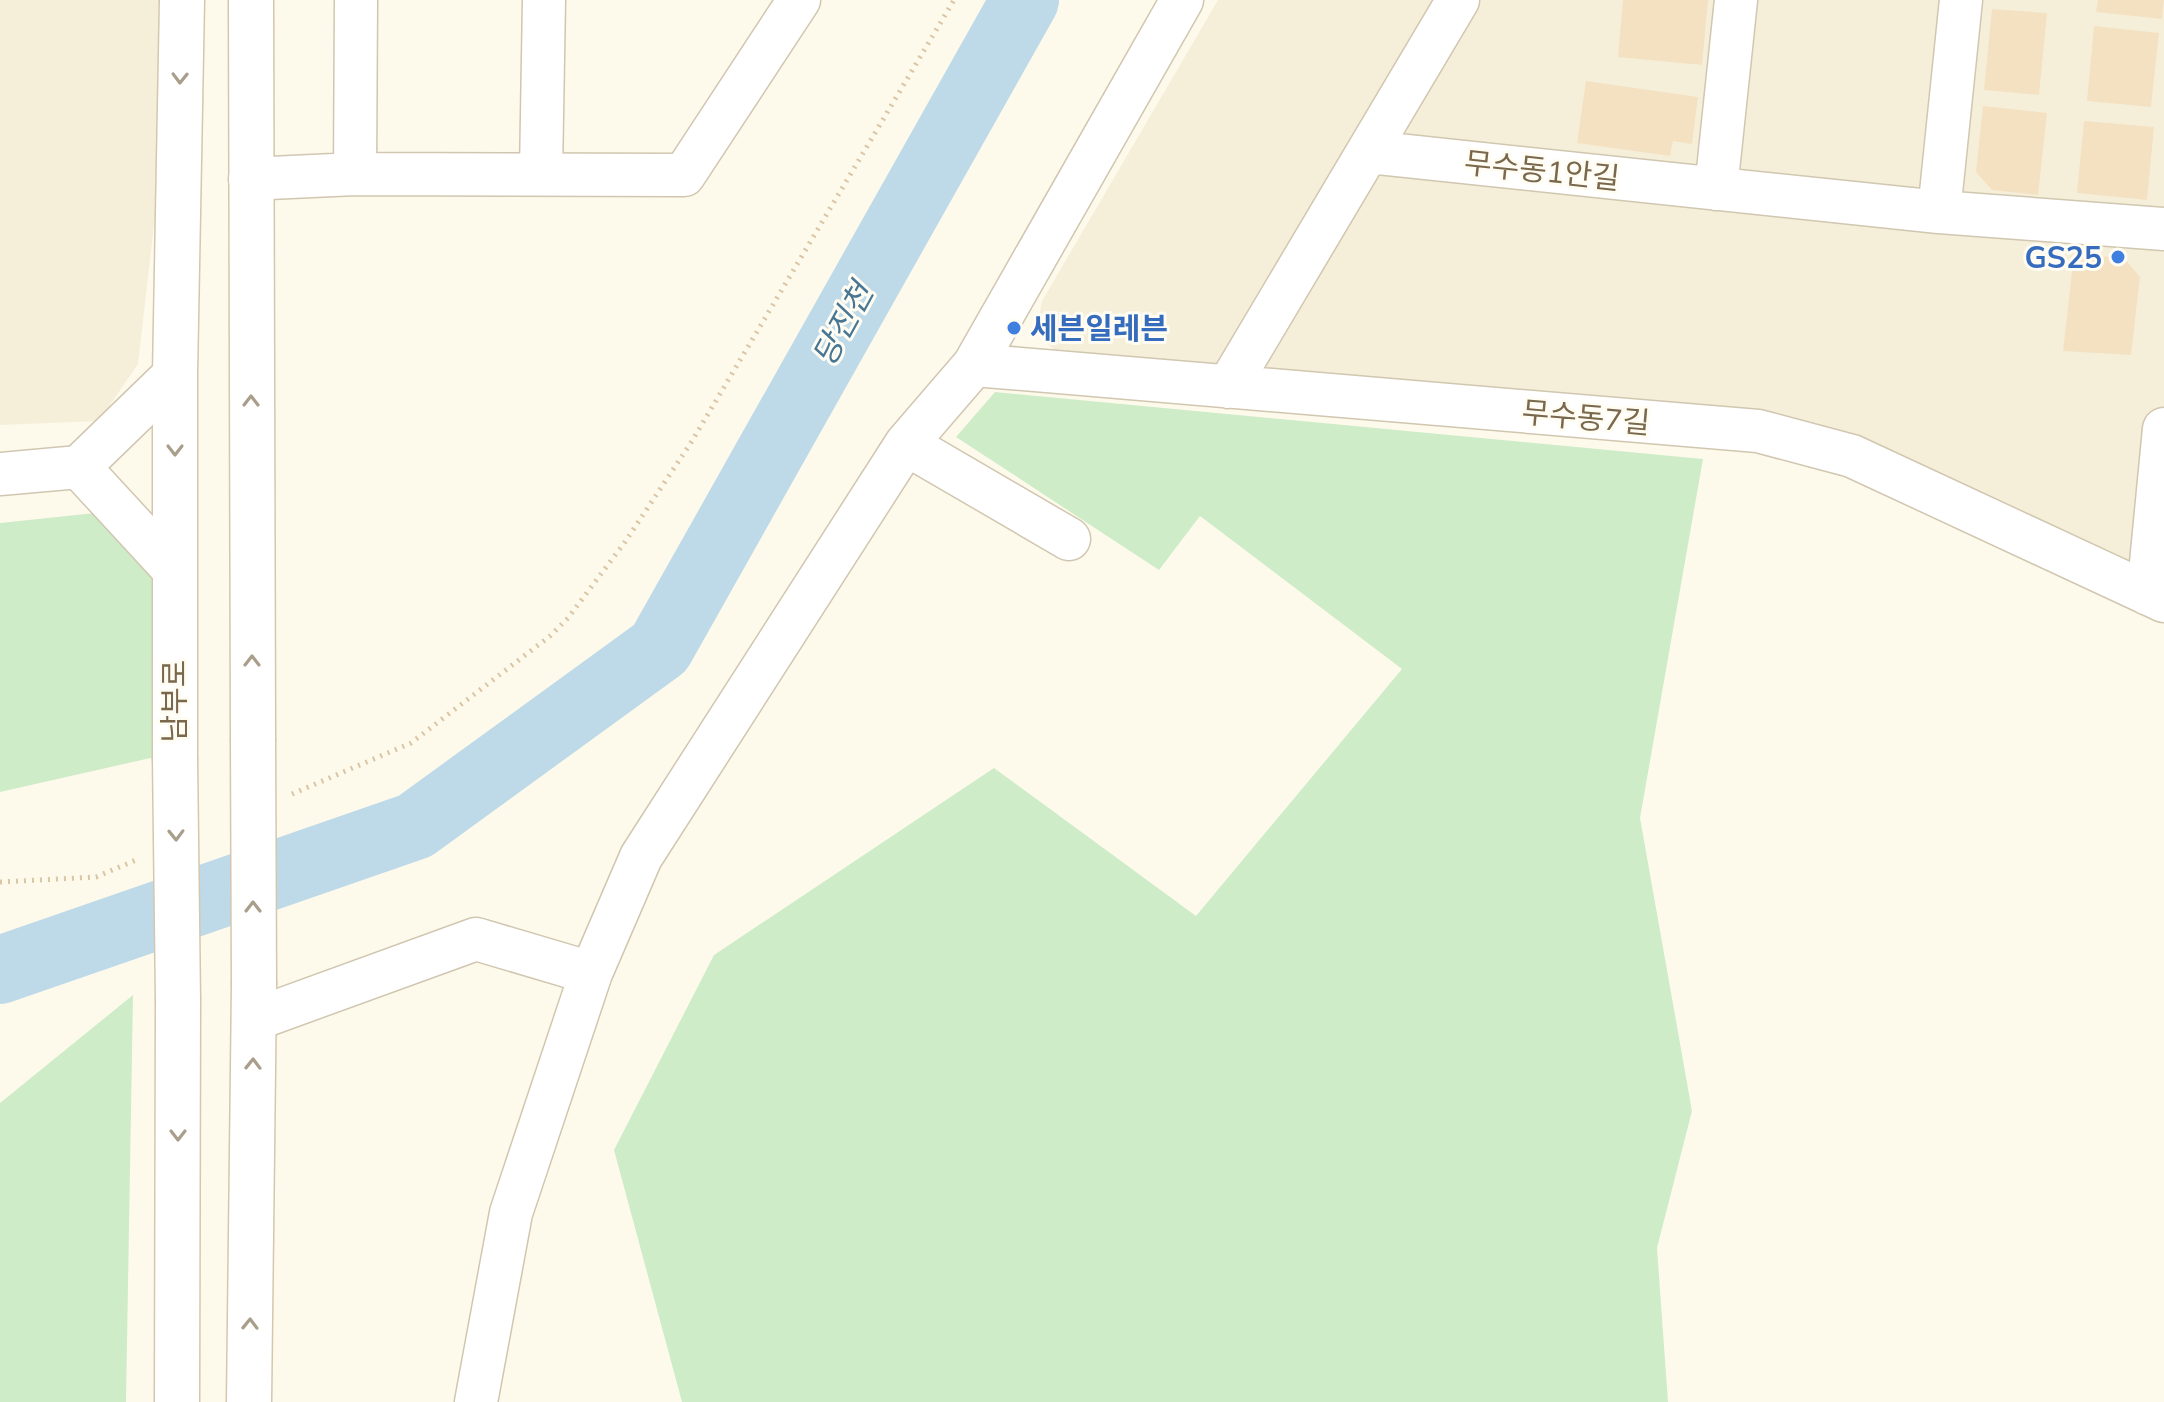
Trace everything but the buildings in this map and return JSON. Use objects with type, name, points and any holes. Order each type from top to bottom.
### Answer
[{"type":"main road","name":"남부로","points":[[177,1402],[178,1001],[174,570],[182,0]]},
{"type":"main road","points":[[249,1402],[253,1002],[251,0]]},
{"type":"street","points":[[355,174],[356,0]]},
{"type":"street","points":[[541,173],[544,0]]},
{"type":"street","points":[[250,179],[355,174],[684,175],[799,0]]},
{"type":"street","points":[[476,1402],[511,1213],[591,973],[641,857],[906,444],[974,365],[1182,0]]},
{"type":"street","points":[[1228,387],[1458,0]]},
{"type":"street","points":[[1716,189],[1736,0]]},
{"type":"street","points":[[1939,212],[1961,0]]},
{"type":"street","name":"무수동1안길","points":[[1369,152],[1939,212],[2164,229]]},
{"type":"street","name":"무수동7길","points":[[974,365],[1758,431],[1852,456],[2156,597]]},
{"type":"street","points":[[0,474],[79,467],[175,374]]},
{"type":"street","points":[[2156,597],[2164,429]]},
{"type":"street","points":[[906,444],[1069,539]]},
{"type":"street","points":[[79,467],[174,570]]},
{"type":"street","points":[[253,1002],[476,939],[591,973]]},
{"type":"path","points":[[284,797],[411,743],[550,636],[568,618],[625,542],[692,441],[954,0]]},
{"type":"path","points":[[0,882],[96,877],[142,857]]},
{"type":"shaded area","points":[[0,0],[161,0],[159,182],[138,364],[99,421],[0,425]]},
{"type":"shaded area","points":[[1218,0],[2164,0],[2164,581],[1870,444],[1063,357],[1045,342],[1038,322],[1042,301]]},
{"type":"green space","points":[[995,392],[1703,459],[1640,818],[1692,1111],[1657,1248],[1668,1402],[682,1402],[614,1150],[714,955],[994,768],[1196,916],[1402,669],[1200,516],[1159,570],[956,437]]},
{"type":"green space","points":[[95,513],[153,570],[155,757],[0,792],[0,523]]},
{"type":"green space","points":[[133,995],[126,1402],[0,1402],[0,1103]]},
{"type":"waterway","name":"당진천","points":[[0,970],[415,826],[660,648],[1025,0]]},
{"type":"place","name":"GS25","points":[[2118,257]]},
{"type":"place","name":"세븐일레븐","points":[[1014,328]]}]
